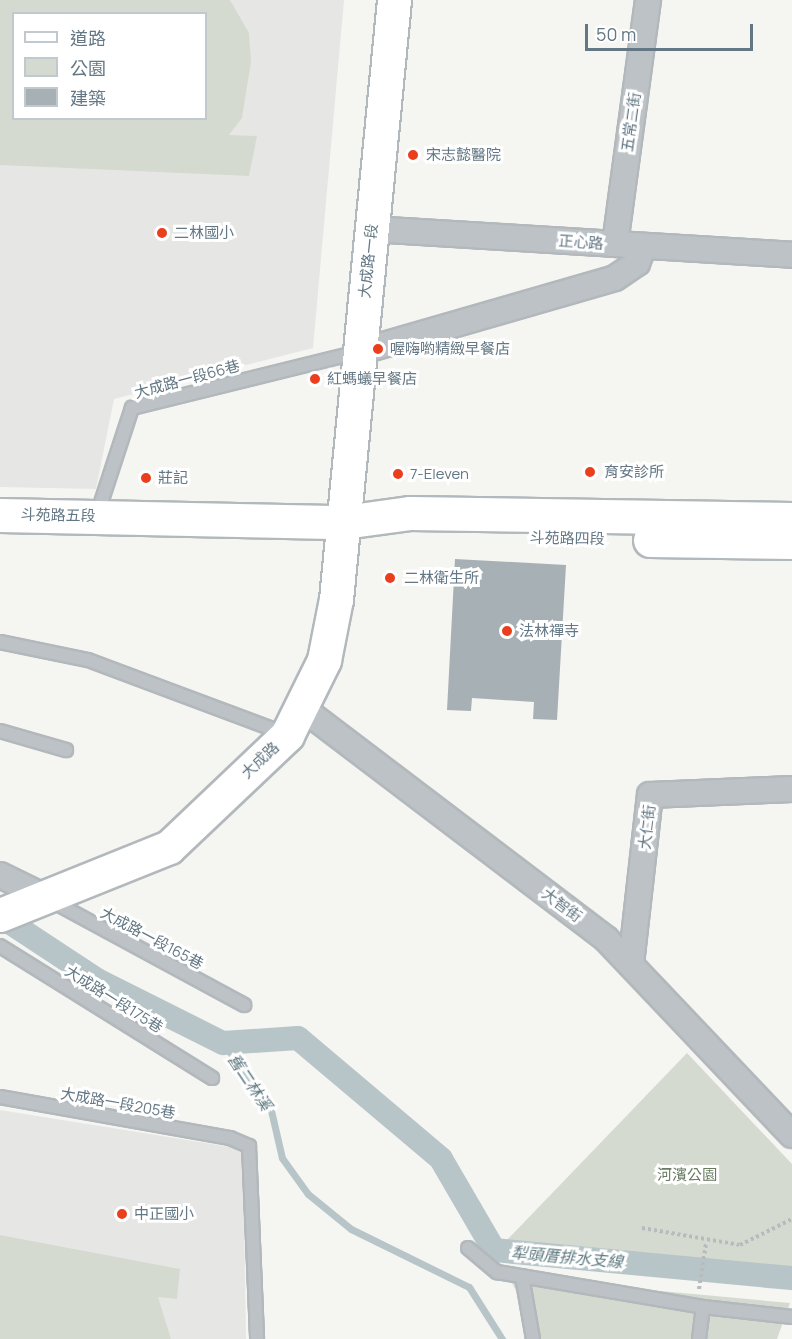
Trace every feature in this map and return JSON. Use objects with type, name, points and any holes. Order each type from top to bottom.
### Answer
[{"type":"main road","name":"大成路一段","points":[[344,522],[394,0]]},
{"type":"main road","name":"斗苑路四段","points":[[106,516],[344,522],[410,513],[792,519]]},
{"type":"main road","name":"斗苑路五段","points":[[0,515],[106,516]]},
{"type":"main road","name":"斗苑路四段","points":[[344,522],[405,536],[792,542]]},
{"type":"main road","name":"大成路","points":[[0,915],[169,847],[294,722],[324,660],[344,522]]},
{"type":"street","name":"五常二街","points":[[615,244],[648,0]]},
{"type":"street","name":"正心路","points":[[371,229],[792,255]]},
{"type":"street","points":[[359,352],[615,278],[637,263],[644,246]]},
{"type":"street","name":"大智街","points":[[294,722],[606,939],[792,1135]]},
{"type":"street","name":"大仁街","points":[[631,964],[650,795],[792,789]]},
{"type":"street","points":[[0,875],[45,897]]},
{"type":"lane","name":"大成路一段66巷","points":[[106,516],[132,408],[359,352]]},
{"type":"lane","points":[[0,642],[88,660],[294,722]]},
{"type":"lane","points":[[0,730],[66,750]]},
{"type":"lane","name":"大成路一段165巷","points":[[45,897],[244,1005]]},
{"type":"lane","name":"大成路一段175巷","points":[[0,946],[212,1078]]},
{"type":"lane","name":"大成路一段205巷","points":[[0,1097],[230,1138],[249,1146],[252,1167],[257,1339]]},
{"type":"lane","points":[[468,1248],[497,1272],[703,1307],[792,1317]]},
{"type":"lane","points":[[522,1276],[533,1339]]},
{"type":"lane","points":[[699,1339],[703,1307]]},
{"type":"path","points":[[642,1228],[706,1243],[740,1245],[792,1219]]},
{"type":"path","points":[[701,1283],[706,1243]]},
{"type":"shaded area","name":"二林國小","points":[[0,0],[344,0],[313,348],[114,399],[96,489],[0,487]]},
{"type":"shaded area","name":"中正國小","points":[[0,1110],[243,1149],[246,1339],[0,1339]]},
{"type":"green space","points":[[0,0],[230,0],[249,33],[251,62],[242,118],[229,135],[257,136],[249,176],[0,165]]},
{"type":"green space","name":"河濱公園","points":[[687,1053],[792,1164],[792,1268],[505,1242]]},
{"type":"green space","points":[[0,1235],[180,1269],[177,1299],[158,1297],[171,1339],[0,1339]]},
{"type":"green space","points":[[509,1277],[790,1303],[777,1339],[533,1339],[532,1322]]},
{"type":"building","name":"法林禪寺","points":[[455,559],[566,565],[557,720],[533,719],[534,702],[472,698],[471,711],[447,710]]},
{"type":"waterway","name":"犁頭厝排水支線","points":[[0,916],[97,980],[223,1043],[298,1038],[441,1159],[494,1250],[792,1278]]},
{"type":"waterway","name":"舊二林溪","points":[[223,1043],[270,1106],[282,1158],[308,1194],[351,1229],[469,1287],[502,1339]]},
{"type":"place","name":"宋志懿醫院","points":[[413,155]]},
{"type":"place","name":"二林國小","points":[[162,233]]},
{"type":"place","name":"喔嗨喲精緻早餐店","points":[[378,349]]},
{"type":"place","name":"紅螞蟻早餐店","points":[[315,379]]},
{"type":"place","name":"育安診所","points":[[590,472]]},
{"type":"place","name":"7-Eleven","points":[[398,474]]},
{"type":"place","name":"莊記","points":[[146,478]]},
{"type":"place","name":"二林衛生所","points":[[390,578]]},
{"type":"place","name":"法林禪寺","points":[[507,631]]},
{"type":"place","name":"中正國小","points":[[122,1214]]}]
